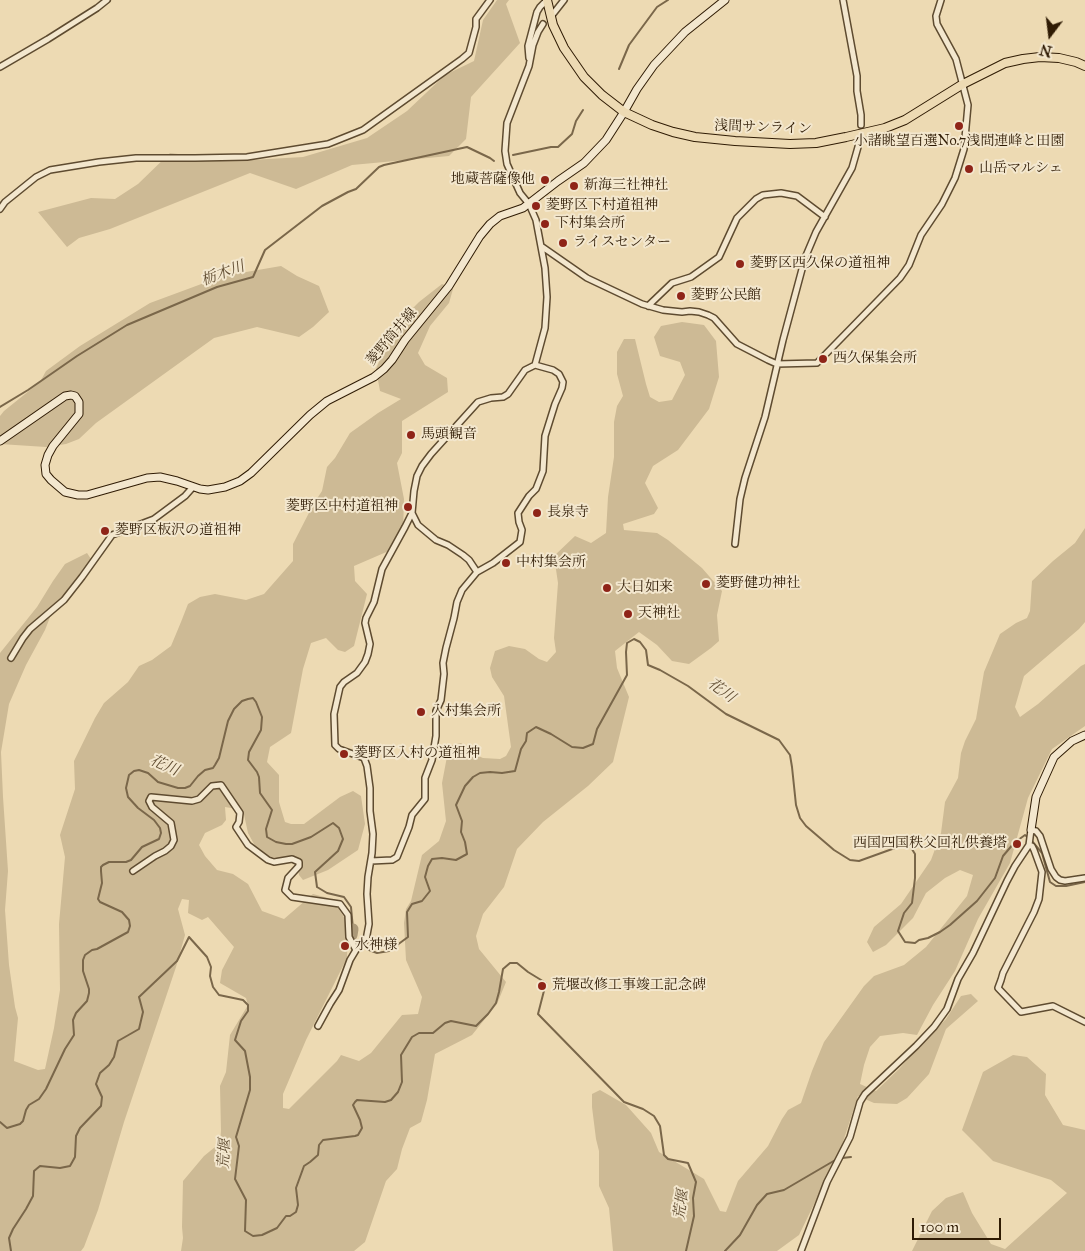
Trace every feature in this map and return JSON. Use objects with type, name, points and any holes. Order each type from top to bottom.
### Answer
[{"type":"main road","name":"浅間サンライン","points":[[547,0],[552,25],[564,48],[584,77],[602,95],[624,112],[659,128],[695,137],[790,144],[816,143],[865,134],[905,120],[963,84],[1005,63],[1023,58],[1040,57],[1059,58],[1085,66]]},
{"type":"main road","name":"菱野筒井線","points":[[0,442],[65,396],[75,396],[79,402],[79,414],[48,455],[45,465],[46,474],[65,492],[83,496],[147,478],[177,481],[200,489],[215,489],[240,481],[252,473],[310,415],[327,401],[374,377],[384,369],[449,286],[480,236],[490,224],[500,216],[523,208],[558,180],[584,163],[606,140],[654,64],[685,32],[725,0]]},
{"type":"main road","points":[[1031,830],[1036,797],[1054,757],[1072,741],[1085,735]]},
{"type":"street","points":[[0,68],[48,40],[107,0]]},
{"type":"street","points":[[0,208],[36,177],[50,170],[136,158],[247,156],[328,144],[363,130],[468,53],[476,27],[476,19],[490,0]]},
{"type":"street","points":[[529,66],[528,46],[540,7],[547,0]]},
{"type":"street","points":[[553,14],[564,0]]},
{"type":"street","points":[[843,0],[857,76],[856,91],[861,124]]},
{"type":"street","points":[[540,246],[587,278],[648,306],[663,310],[699,312],[714,318],[737,344],[762,358],[777,364],[817,364],[900,278],[909,265],[921,235],[942,204],[955,178],[964,149],[968,105],[956,59],[937,24],[936,16],[941,0]]},
{"type":"street","points":[[477,572],[463,555],[436,540],[418,525],[412,513],[412,502],[417,476],[431,454],[478,402],[508,394],[525,370],[535,364],[544,328],[547,297],[544,268],[536,220],[529,204],[520,193],[507,164],[504,151],[507,123],[529,66],[533,45],[543,24]]},
{"type":"street","points":[[735,544],[745,478],[765,417],[805,258],[816,232],[852,168],[860,140]]},
{"type":"street","points":[[648,306],[672,283],[691,277],[718,257],[736,218],[763,195],[781,193],[797,196],[825,217]]},
{"type":"street","points":[[371,861],[392,860],[397,857],[412,815],[425,799],[426,778],[432,760],[436,736],[436,712],[441,700],[444,674],[443,664],[457,602],[462,590],[477,572],[493,563],[520,542],[522,530],[518,513],[536,489],[544,471],[545,436],[563,382],[560,374],[535,364]]},
{"type":"street","points":[[11,658],[30,629],[64,600],[112,535],[154,519],[185,496],[193,487]]},
{"type":"street","points":[[318,1026],[339,990],[350,960],[356,950],[366,940],[369,924],[367,894],[372,834],[367,766],[364,758],[339,749],[335,744],[334,714],[340,687],[357,673],[365,662],[370,644],[365,623],[366,618],[374,602],[382,569],[412,513]]},
{"type":"street","points":[[133,871],[165,851],[174,840],[171,823],[152,807],[148,801],[151,797],[192,802],[199,799],[212,786],[221,785],[240,813],[239,822],[236,827],[248,844],[268,860],[274,862],[292,859],[299,862],[299,866],[288,878],[285,890],[292,898],[340,904],[348,915],[349,937],[356,950]]},
{"type":"street","points":[[801,1251],[827,1182],[850,1136],[860,1102],[865,1094],[934,1027],[947,1009],[958,979],[973,953],[1007,881],[1029,845],[1031,830],[1036,831],[1040,836],[1051,869],[1056,877],[1065,881],[1085,878]]},
{"type":"street","points":[[1029,845],[1034,850],[1042,872],[1039,899],[1003,973],[998,988],[1021,1012],[1053,1006],[1085,1022]]},
{"type":"shaded area","points":[[497,0],[509,0],[506,4],[520,43],[471,97],[466,139],[449,156],[352,165],[296,189],[250,173],[110,229],[79,238],[67,247],[38,212],[91,198],[115,199],[138,184],[170,153],[234,161],[303,157],[367,138],[407,111],[445,75],[474,61],[483,20]]},
{"type":"shaded area","points":[[281,266],[319,286],[329,312],[299,337],[257,327],[214,338],[96,423],[79,439],[66,444],[46,447],[0,444],[0,416],[4,411],[40,382],[46,371],[80,346],[150,303],[223,276]]},
{"type":"shaded area","points":[[442,284],[453,289],[449,303],[430,326],[418,353],[425,365],[447,378],[448,392],[402,421],[402,453],[397,463],[404,499],[403,531],[391,550],[354,566],[355,581],[367,594],[354,646],[345,652],[338,650],[326,638],[311,643],[303,669],[291,733],[270,747],[267,762],[279,775],[279,802],[285,822],[304,824],[340,797],[353,791],[361,796],[365,824],[358,850],[328,870],[303,880],[299,875],[296,861],[260,855],[248,833],[243,810],[225,807],[226,820],[222,825],[205,833],[199,845],[205,856],[217,870],[233,874],[248,884],[262,911],[284,919],[313,894],[328,898],[338,908],[348,923],[347,958],[306,1040],[283,1094],[283,1108],[289,1109],[341,1055],[359,1061],[371,1053],[402,1015],[418,1014],[422,997],[406,960],[404,923],[406,909],[411,901],[422,855],[439,841],[446,821],[442,783],[449,746],[461,743],[483,758],[500,759],[506,756],[511,747],[504,696],[492,677],[490,668],[495,651],[509,646],[525,649],[547,662],[556,652],[554,638],[558,583],[554,556],[575,536],[591,543],[606,533],[608,497],[614,457],[614,422],[617,406],[623,396],[617,374],[617,352],[624,339],[635,339],[650,397],[659,402],[672,400],[685,375],[680,362],[660,356],[654,337],[661,326],[682,322],[704,325],[716,341],[719,377],[709,409],[678,450],[653,466],[645,483],[658,508],[654,514],[623,524],[624,530],[657,533],[668,540],[702,568],[722,591],[717,615],[719,641],[689,664],[672,661],[657,645],[639,632],[615,651],[617,668],[629,697],[613,762],[588,786],[543,822],[517,849],[504,887],[483,914],[476,936],[479,949],[506,982],[497,1004],[472,1035],[435,1054],[421,1122],[410,1128],[397,1169],[386,1181],[365,1242],[354,1251],[181,1251],[183,1238],[183,1181],[204,1156],[220,1143],[220,1086],[226,1072],[230,1035],[248,1005],[246,998],[220,983],[222,970],[234,947],[208,917],[202,920],[188,913],[189,900],[182,899],[178,909],[185,935],[176,967],[124,1122],[98,1210],[84,1247],[81,1251],[0,1251],[0,653],[37,607],[65,564],[87,553],[91,559],[54,607],[45,630],[26,665],[9,704],[1,752],[8,871],[5,910],[9,965],[18,1018],[14,1061],[38,1070],[45,1069],[60,990],[59,924],[65,857],[60,835],[75,789],[74,761],[95,718],[104,703],[128,682],[139,666],[152,660],[171,646],[188,604],[200,597],[215,594],[246,600],[264,594],[293,561],[293,544],[322,491],[327,467],[335,458],[350,433],[401,399],[380,391],[376,369],[393,328],[419,302]]},
{"type":"shaded area","points":[[1085,528],[1085,622],[1024,676],[1015,707],[1020,717],[1085,664],[1085,726],[1052,749],[1028,798],[1010,863],[978,919],[955,971],[933,1005],[917,1035],[903,1033],[880,1036],[870,1047],[860,1084],[876,1091],[946,1019],[961,996],[971,994],[978,1001],[946,1029],[929,1074],[907,1098],[897,1104],[874,1103],[858,1096],[840,1151],[799,1235],[777,1251],[613,1251],[609,1208],[599,1186],[599,1151],[592,1107],[592,1094],[600,1090],[626,1105],[651,1133],[659,1152],[704,1179],[720,1211],[726,1212],[738,1181],[768,1146],[788,1110],[801,1103],[824,1042],[864,986],[874,976],[904,965],[926,947],[967,896],[973,875],[960,870],[945,878],[926,893],[913,918],[886,945],[873,952],[867,942],[874,927],[901,904],[931,860],[941,833],[945,802],[958,778],[961,753],[976,719],[984,672],[1000,634],[1027,618],[1030,611],[1032,581],[1075,543]]},
{"type":"shaded area","points":[[1013,1055],[1027,1057],[1046,1074],[1045,1095],[1063,1125],[1085,1130],[1085,1251],[912,1251],[932,1211],[946,1198],[963,1192],[972,1213],[991,1244],[1005,1249],[1067,1193],[1051,1180],[993,1161],[962,1130],[983,1072]]},
{"type":"waterway","name":"栃木川","points":[[619,69],[629,45],[657,7],[668,0]]},
{"type":"waterway","name":"栃木川","points":[[513,155],[558,147],[572,134],[576,121],[583,110]]},
{"type":"waterway","name":"栃木川","points":[[0,407],[127,325],[217,287],[253,277],[265,250],[322,206],[356,189],[379,167],[467,147],[494,161]]},
{"type":"waterway","name":"花川","points":[[352,935],[354,940],[377,953],[389,951],[408,937],[407,912],[412,904],[422,901],[430,891],[425,877],[432,859],[456,860],[467,854],[461,832],[462,821],[456,805],[465,786],[473,777],[480,773],[515,771],[527,733],[536,727],[572,747],[583,748],[593,744],[597,729],[627,675],[627,643],[634,639],[640,642],[646,650],[648,665],[688,686],[726,714],[779,740],[790,755],[796,805],[800,818],[806,826],[834,850],[850,860],[859,861],[895,848],[910,846],[915,854],[912,903],[904,913],[898,931],[905,942],[915,943],[940,932],[977,901],[995,878],[1003,856],[1014,843],[1025,835],[1042,853],[1050,882],[1056,886],[1085,882]]},
{"type":"waterway","name":"花川","points":[[0,1122],[7,1128],[20,1124],[23,1121],[29,1105],[39,1099],[46,1089],[65,1049],[74,1035],[73,1020],[76,1013],[87,1001],[89,993],[83,971],[85,955],[128,932],[129,920],[122,912],[100,902],[98,899],[102,883],[101,867],[109,862],[126,862],[131,860],[142,847],[159,839],[161,833],[154,820],[138,808],[128,797],[126,788],[129,775],[139,770],[148,773],[158,782],[178,788],[190,786],[205,770],[213,768],[215,765],[219,758],[228,721],[234,709],[242,701],[253,698],[262,717],[261,730],[249,752],[248,760],[259,777],[260,793],[272,810],[266,829],[267,837],[276,842],[292,844],[311,837],[333,823],[339,828],[343,839],[338,851],[315,872],[317,887],[327,893],[344,897],[351,907],[353,929]]},
{"type":"waterway","name":"花川","points":[[352,935],[353,929]]},
{"type":"waterway","name":"荒堰","points":[[11,1251],[9,1238],[33,1196],[34,1171],[40,1166],[60,1168],[70,1166],[75,1157],[76,1136],[80,1128],[101,1106],[102,1097],[96,1084],[100,1073],[109,1065],[114,1057],[118,1041],[139,1029],[143,1012],[139,997],[177,961],[189,937],[207,957],[211,967],[210,976],[213,987],[219,995],[243,1000],[248,1005],[248,1011],[241,1021],[235,1040],[245,1051],[250,1077],[250,1090],[236,1137],[239,1146],[235,1179],[246,1200],[245,1231],[253,1236],[262,1235],[277,1228],[286,1216],[296,1212],[298,1205],[296,1188],[304,1166],[318,1155],[319,1145],[323,1140],[358,1135],[362,1128],[353,1105],[357,1100],[385,1102],[391,1100],[398,1092],[402,1082],[401,1055],[412,1037],[419,1033],[433,1033],[445,1023],[451,1021],[476,1026],[496,1003],[503,969],[510,963],[517,963],[546,983],[538,1014],[624,1102],[643,1109],[654,1116],[660,1126],[664,1155],[668,1159],[688,1163],[696,1182],[693,1198],[694,1216],[686,1251]]},
{"type":"waterway","name":"荒堰","points":[[842,1158],[851,1157]]},
{"type":"waterway","name":"荒堰","points":[[725,1251],[740,1235],[757,1205],[767,1194],[784,1190],[837,1159]]},
{"type":"place","name":"小諸眺望百選No.7浅間連峰と田園","points":[[959,126]]},
{"type":"place","name":"山岳マルシェ","points":[[969,169]]},
{"type":"place","name":"地蔵菩薩像他","points":[[545,180]]},
{"type":"place","name":"新海三社神社","points":[[574,186]]},
{"type":"place","name":"菱野区下村道祖神","points":[[536,206]]},
{"type":"place","name":"下村集会所","points":[[545,224]]},
{"type":"place","name":"ライスセンター","points":[[563,243]]},
{"type":"place","name":"菱野区西久保の道祖神","points":[[740,264]]},
{"type":"place","name":"菱野公民館","points":[[681,296]]},
{"type":"place","name":"西久保集会所","points":[[823,359]]},
{"type":"place","name":"馬頭観音","points":[[411,435]]},
{"type":"place","name":"菱野区中村道祖神","points":[[408,507]]},
{"type":"place","name":"長泉寺","points":[[537,513]]},
{"type":"place","name":"菱野区板沢の道祖神","points":[[105,531]]},
{"type":"place","name":"中村集会所","points":[[506,563]]},
{"type":"place","name":"菱野健功神社","points":[[706,584]]},
{"type":"place","name":"大日如来","points":[[607,588]]},
{"type":"place","name":"天神社","points":[[628,614]]},
{"type":"place","name":"入村集会所","points":[[421,712]]},
{"type":"place","name":"菱野区入村の道祖神","points":[[344,754]]},
{"type":"place","name":"西国四国秩父回礼供養塔","points":[[1017,844]]},
{"type":"place","name":"水神様","points":[[345,946]]},
{"type":"place","name":"荒堰改修工事竣工記念碑","points":[[542,986]]}]
